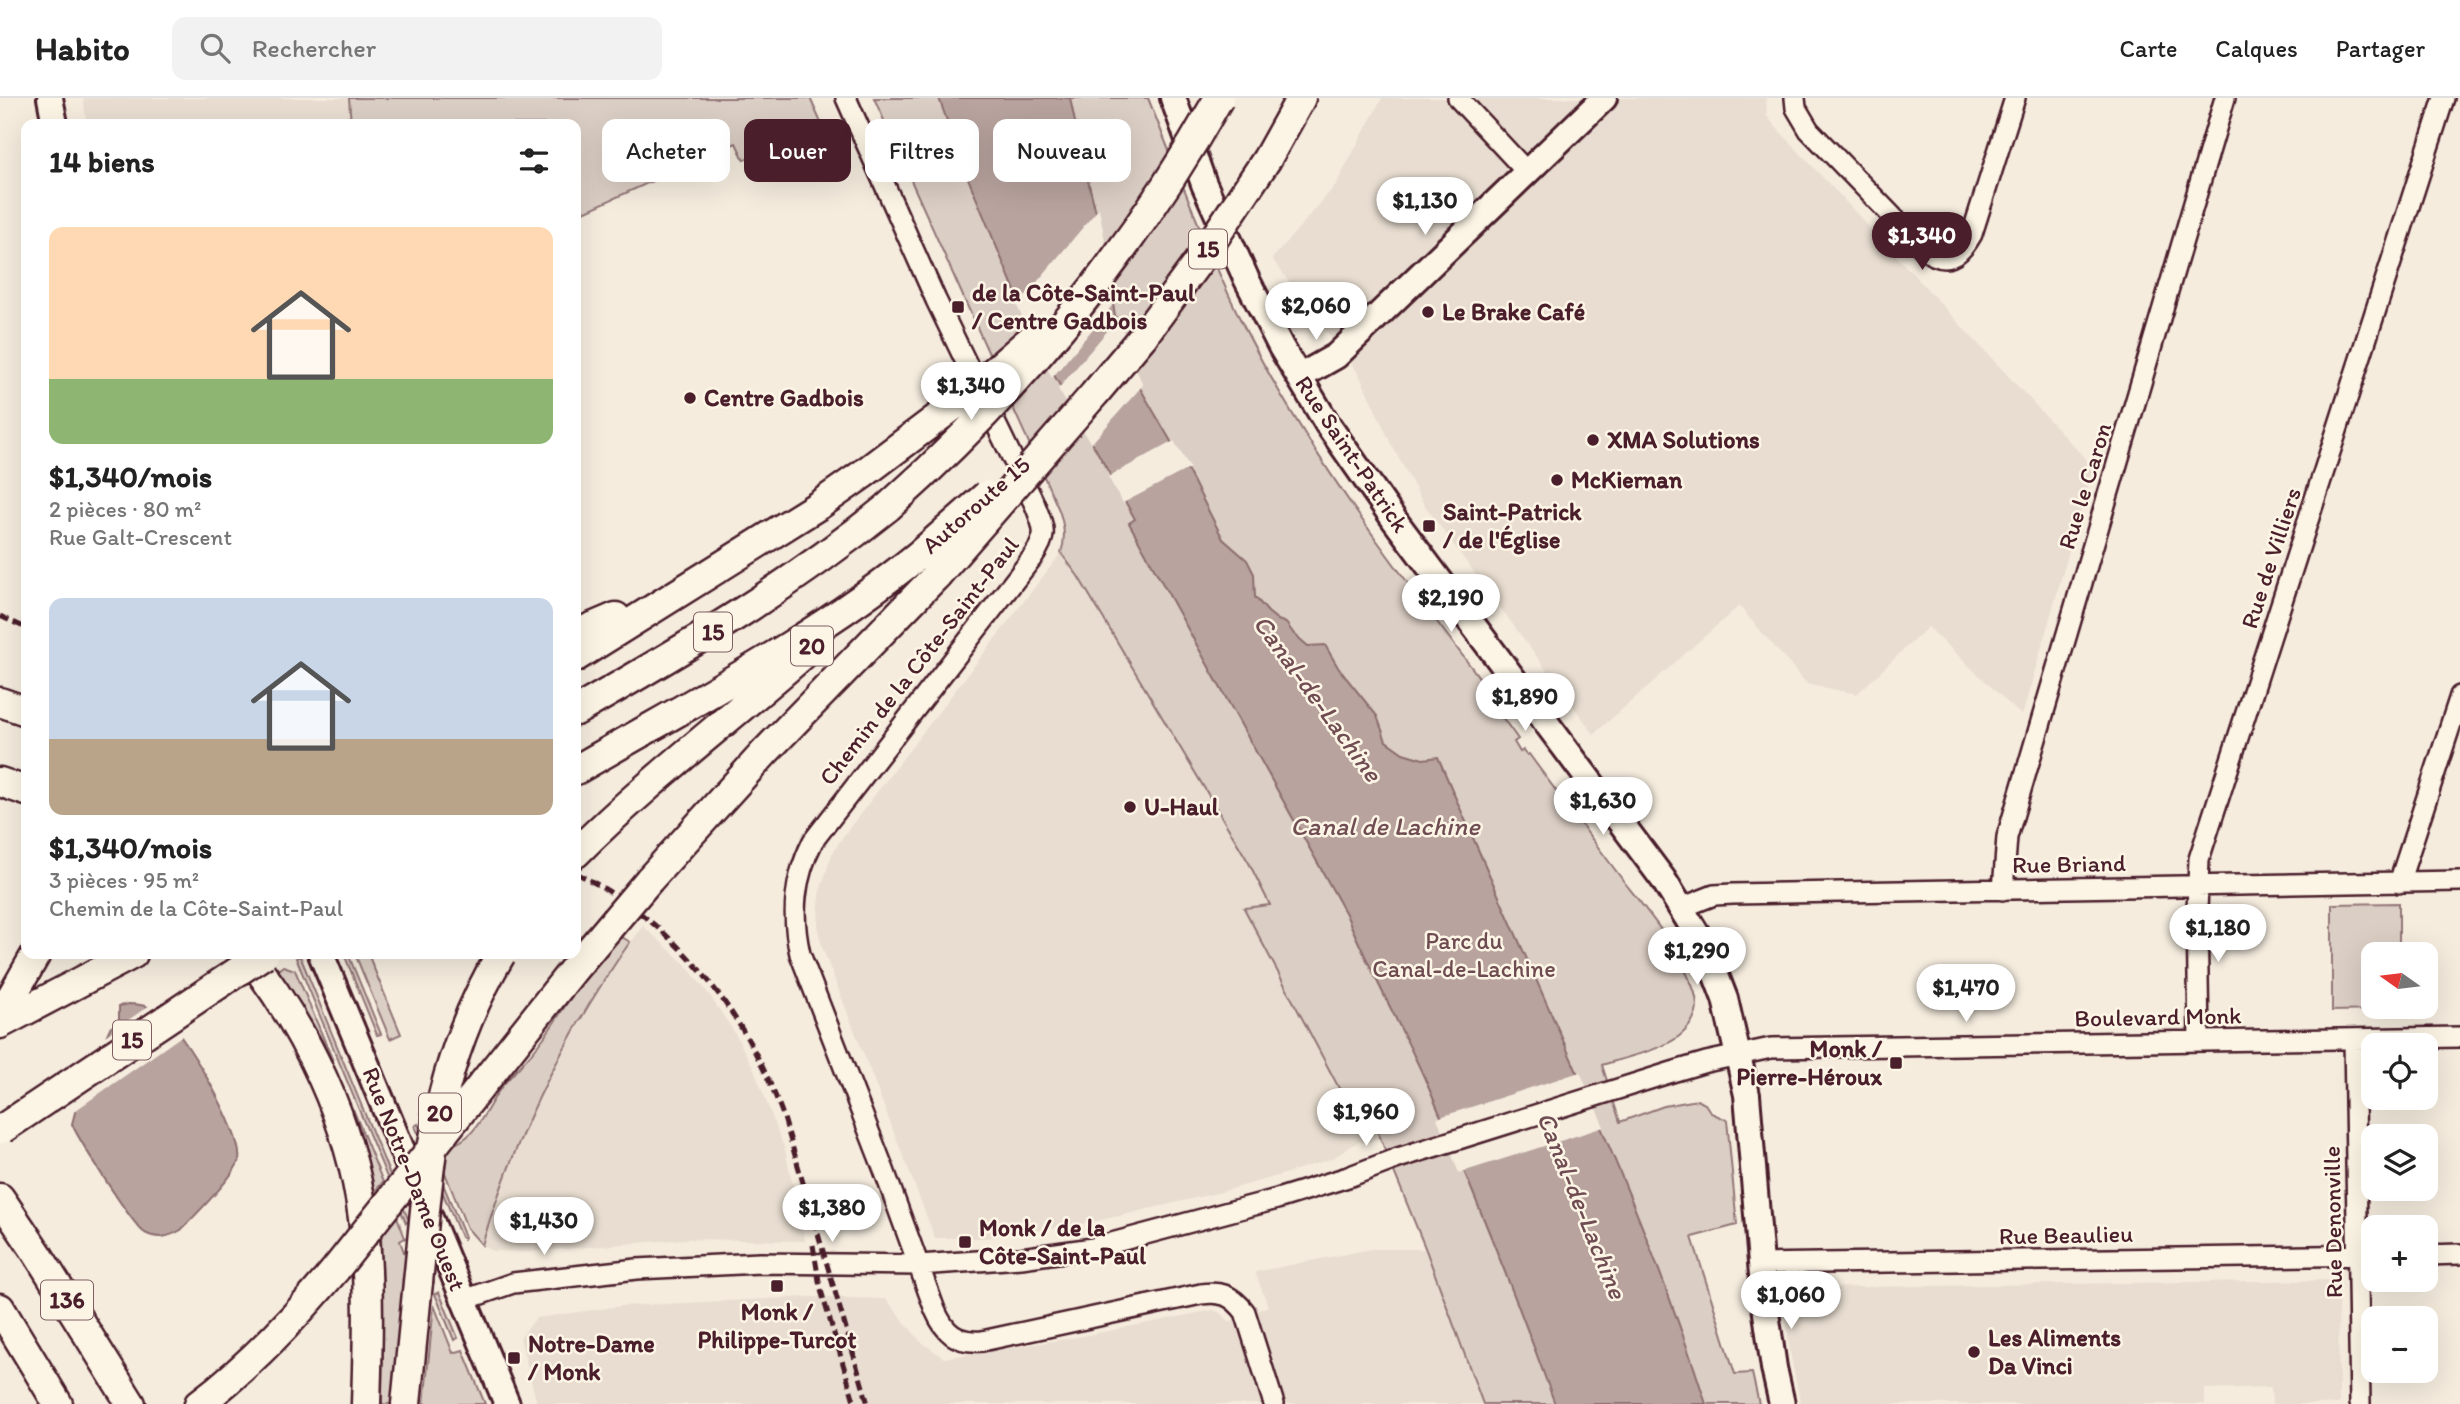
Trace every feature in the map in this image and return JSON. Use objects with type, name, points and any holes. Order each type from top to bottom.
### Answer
[{"type":"highway","name":"15","points":[[581,708],[740,615],[824,557],[888,507],[944,457],[1011,389],[1065,325],[1167,185],[1219,98]]},
{"type":"highway","name":"15","points":[[929,564],[1096,392],[1144,335],[1208,248],[1256,176],[1301,98]]},
{"type":"highway","points":[[581,654],[819,505],[863,474],[937,419],[1004,364],[1112,263]]},
{"type":"highway","points":[[199,1404],[270,1343],[336,1269],[556,991],[649,880],[929,564]]},
{"type":"highway","name":"Autoroute 15","points":[[581,767],[730,681],[869,595],[929,564]]},
{"type":"highway","points":[[581,632],[698,580]]},
{"type":"highway","name":"20","points":[[582,847],[647,786],[755,697],[869,595]]},
{"type":"highway","points":[[0,702],[21,709]]},
{"type":"highway","points":[[0,782],[21,789]]},
{"type":"highway","points":[[0,1017],[33,959]]},
{"type":"highway","points":[[0,1024],[124,959]]},
{"type":"highway","points":[[251,959],[284,1005],[315,1063],[340,1126],[358,1188],[366,1254],[366,1404]]},
{"type":"highway","name":"15","points":[[0,1131],[257,959]]},
{"type":"highway","name":"20","points":[[406,1404],[433,1142],[468,1022],[499,959]]},
{"type":"highway","name":"136","points":[[0,1198],[37,1252],[131,1404]]},
{"type":"highway","name":"136","points":[[0,1308],[58,1404]]},
{"type":"main road","points":[[50,98],[54,119]]},
{"type":"main road","name":"Rue Saint-Patrick","points":[[1173,98],[1204,184],[1235,254],[1281,347],[1338,441],[1371,489],[1663,879],[1705,947],[1725,999],[1747,1096],[1770,1348],[1782,1404]]},
{"type":"main road","points":[[1299,377],[1336,356],[1604,98]]},
{"type":"main road","name":"Rue Notre-Dame Ouest","points":[[323,959],[507,1404]]},
{"type":"street","name":"Chemin de la Côte-Saint-Paul","points":[[846,98],[933,294],[1035,505],[1044,533],[1032,558],[819,832],[802,865],[795,897],[795,927],[805,969],[919,1265]]},
{"type":"street","points":[[1458,98],[1526,171]]},
{"type":"street","points":[[1795,98],[1796,108],[1809,130],[1923,248],[1942,258],[1961,252],[1972,234],[2015,98]]},
{"type":"street","name":"Rue le Caron","points":[[2003,890],[2007,837],[2225,98]]},
{"type":"street","name":"Rue de Villiers","points":[[2199,1041],[2199,859],[2444,98]]},
{"type":"street","points":[[2399,883],[2460,696]]},
{"type":"street","name":"Rue Briand","points":[[1681,908],[1714,895],[2460,881]]},
{"type":"street","name":"Boulevard Monk","points":[[464,1300],[496,1287],[525,1280],[661,1266],[760,1263],[919,1265],[1021,1258],[1093,1248],[1348,1177],[1398,1158],[1706,1062],[1787,1047],[2460,1037]]},
{"type":"street","name":"Rue Denonville","points":[[2354,1039],[2363,1215]]},
{"type":"street","points":[[2438,1255],[2460,1254]]},
{"type":"street","name":"Rue Beaulieu","points":[[1761,1264],[2361,1256]]},
{"type":"street","points":[[919,1265],[935,1310],[946,1331],[960,1341],[971,1342],[1212,1292],[1229,1295],[1245,1312],[1274,1404]]},
{"type":"street","name":"Rue Denonville","points":[[2360,1404],[2364,1292]]},
{"type":"shaded area","points":[[83,98],[349,98],[351,119],[86,119]]},
{"type":"shaded area","points":[[1382,98],[1766,98],[1767,116],[1774,125],[2093,467],[2022,716],[1928,627],[1857,694],[1807,684],[1739,606],[1594,734],[1425,506],[1392,446],[1359,374],[1272,259],[1335,186]]},
{"type":"shaded area","points":[[1061,553],[1078,576],[1249,863],[1270,905],[1245,908],[1341,1092],[1366,1103],[1379,1137],[1365,1143],[1359,1141],[1333,1158],[1284,1174],[1110,1218],[984,1238],[935,1238],[822,947],[818,930],[819,894],[832,854],[844,835]]},
{"type":"shaded area","points":[[643,926],[685,964],[710,996],[753,1067],[785,1150],[805,1241],[685,1239],[528,1252],[492,1251],[482,1245],[498,1194],[534,1104],[603,981]]},
{"type":"shaded area","points":[[1371,1249],[1426,1249],[1483,1404],[537,1404],[520,1338],[536,1318],[622,1306],[808,1297],[886,1299],[920,1341],[944,1358],[1078,1337],[1213,1310],[1230,1322],[1268,1306],[1255,1272]]},
{"type":"shaded area","points":[[2338,1280],[2339,1404],[2272,1404],[2271,1387],[2205,1389],[2205,1404],[1801,1404],[1791,1358],[1783,1296],[1785,1290],[1794,1288]]},
{"type":"green space","points":[[349,98],[810,98],[819,119],[744,119],[744,160],[736,143],[730,146],[730,119],[602,119],[602,182],[650,182],[584,212],[581,204],[581,119],[351,119]]},
{"type":"green space","name":"Parc du Canal-de-Lachine","points":[[874,98],[1148,98],[1233,304],[1274,383],[1304,432],[1367,527],[1504,710],[1500,714],[1518,739],[1514,742],[1520,752],[1523,750],[1529,754],[1651,916],[1668,939],[1690,980],[1697,1008],[1690,1025],[1681,1035],[1656,1049],[1602,1065],[1620,1122],[1664,1106],[1697,1100],[1705,1104],[1711,1113],[1727,1120],[1737,1225],[1692,1237],[1735,1374],[1752,1373],[1759,1404],[1483,1404],[1426,1250],[1366,1103],[1341,1092],[1244,908],[1270,905],[1249,863],[1078,576],[1061,553],[1064,531],[1059,510],[912,182],[979,182],[979,119],[883,119]]},
{"type":"green space","points":[[2399,903],[2399,942],[2361,942],[2361,1010],[2332,1011],[2332,904]]},
{"type":"green space","points":[[622,937],[630,942],[584,1014],[544,1088],[510,1165],[482,1245],[467,1228],[421,1113],[426,1105],[429,1106],[446,1147],[466,1138],[480,1122],[503,1085],[542,1040],[588,972]]},
{"type":"green space","points":[[296,959],[301,959],[409,1221],[406,1223]]},
{"type":"green space","points":[[346,959],[350,959],[381,1034],[377,1035]]},
{"type":"green space","points":[[357,959],[370,959],[401,1034],[390,1039]]},
{"type":"green space","points":[[283,966],[295,970],[333,1061],[278,970]]},
{"type":"green space","points":[[353,1109],[383,1182],[373,1193],[364,1148]]},
{"type":"green space","points":[[418,1124],[465,1237],[464,1239],[415,1126]]},
{"type":"green space","points":[[396,1214],[405,1238],[400,1241],[404,1252],[412,1250],[397,1404],[382,1404],[381,1233]]},
{"type":"green space","points":[[439,1292],[458,1338],[454,1340],[435,1294]]},
{"type":"green space","points":[[434,1305],[453,1353],[463,1350],[485,1404],[424,1404]]},
{"type":"water","name":"Canal de Lachine","points":[[939,98],[1070,98],[1074,119],[993,119],[993,182],[1088,182],[1115,315],[1126,354],[1140,388],[1187,469],[1223,539],[1247,560],[1254,574],[1255,597],[1268,612],[1286,623],[1308,646],[1325,645],[1339,669],[1377,716],[1386,741],[1403,753],[1423,759],[1438,757],[1614,1158],[1678,1321],[1706,1404],[1555,1404],[1492,1240],[1441,1118],[1346,914],[1129,523],[1135,519],[1054,375],[1020,303],[970,182],[979,182],[979,119],[946,119]]},
{"type":"water","points":[[119,1006],[145,1006],[159,1012],[182,1038],[210,1082],[238,1147],[239,1160],[222,1185],[181,1230],[163,1237],[145,1233],[139,1227],[107,1182],[72,1124],[80,1093],[110,1028],[119,1022]]},
{"type":"pier","points":[[1099,208],[1116,301],[1052,378],[1017,306]]},
{"type":"pier","points":[[1119,317],[1129,353],[1143,385],[1091,444],[1058,389]]},
{"type":"pier","points":[[1174,441],[1190,468],[1123,503],[1108,477]]},
{"type":"pier","points":[[150,1005],[162,1010],[183,1035],[69,1115],[77,1091],[102,1038]]},
{"type":"pier","points":[[1580,1072],[1604,1127],[1459,1173],[1437,1118]]},
{"type":"railway","points":[[0,616],[21,626]]},
{"type":"railway","points":[[581,876],[646,918],[676,945],[704,975],[750,1042],[784,1118],[868,1404]]},
{"type":"railway","points":[[813,1245],[820,1287],[855,1404]]},
{"type":"place","name":"de la Côte-Saint-Paul / Centre Gadbois","points":[[958,307]]},
{"type":"place","name":"Le Brake Café","points":[[1428,312]]},
{"type":"place","name":"Centre Gadbois","points":[[690,398]]},
{"type":"place","name":"XMA Solutions","points":[[1593,440]]},
{"type":"place","name":"McKiernan","points":[[1557,480]]},
{"type":"place","name":"Saint-Patrick / de l'Église","points":[[1429,526]]},
{"type":"place","name":"U-Haul","points":[[1130,807]]},
{"type":"place","name":"Monk / Pierre-Héroux","points":[[1896,1063]]},
{"type":"place","name":"Monk / de la Côte-Saint-Paul","points":[[965,1242]]},
{"type":"place","name":"Monk / Philippe-Turcot","points":[[777,1286]]},
{"type":"place","name":"Les Aliments Da Vinci","points":[[1974,1352]]},
{"type":"place","name":"Notre-Dame / Monk","points":[[514,1358]]},
{"type":"water label","name":"Canal-de-Lachine","points":[[1318,698]]},
{"type":"water label","name":"Canal-de-Lachine","points":[[1582,1205]]}]
